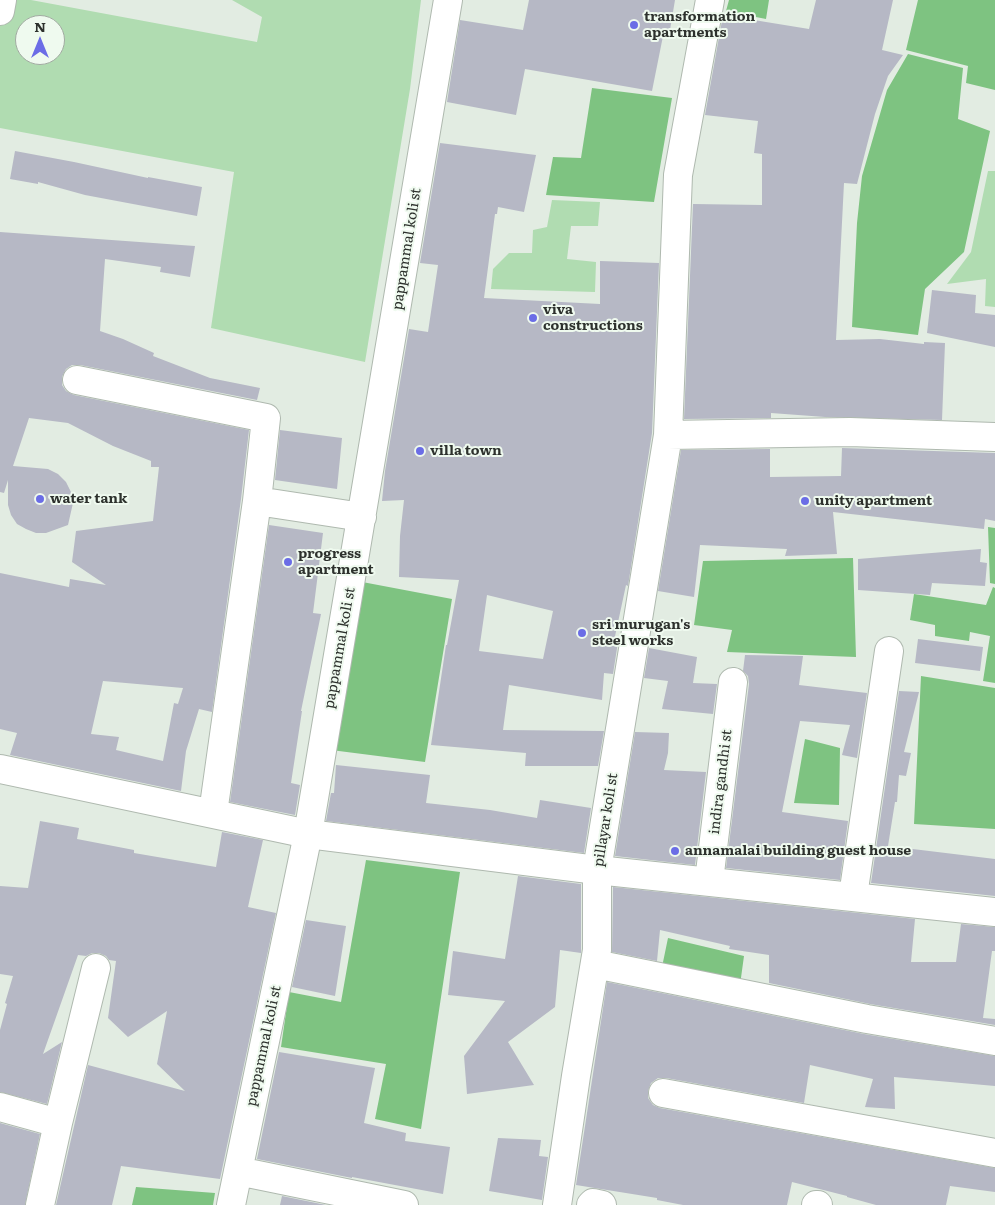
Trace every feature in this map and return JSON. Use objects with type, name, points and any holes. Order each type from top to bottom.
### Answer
[{"type":"street","points":[[0,11],[2,0]]},
{"type":"street","name":"pappammal koli st","points":[[231,1205],[308,834],[448,0]]},
{"type":"street","name":"pillayar koli st","points":[[557,1205],[576,1076],[598,950],[598,870],[668,435],[678,175],[710,0]]},
{"type":"street","points":[[77,380],[266,418],[257,501],[213,813]]},
{"type":"street","points":[[668,435],[850,432],[995,437]]},
{"type":"street","points":[[257,501],[362,517]]},
{"type":"street","points":[[853,896],[889,651]]},
{"type":"street","name":"indira gandhi st","points":[[709,881],[733,682]]},
{"type":"street","points":[[0,769],[308,834],[598,870],[995,912]]},
{"type":"street","points":[[595,964],[867,1019],[995,1041]]},
{"type":"street","points":[[40,1205],[96,968]]},
{"type":"street","points":[[663,1093],[995,1153]]},
{"type":"street","points":[[0,1107],[58,1123]]},
{"type":"street","points":[[238,1171],[404,1205]]},
{"type":"street","points":[[591,1205],[594,1203],[602,1205]]},
{"type":"green space","points":[[2,0],[31,0],[257,42],[262,17],[232,0],[421,0],[410,89],[365,362],[211,328],[234,172],[0,128],[0,11]]},
{"type":"green space","points":[[729,0],[769,0],[766,19],[726,11]]},
{"type":"green space","points":[[918,0],[995,0],[995,90],[966,83],[968,66],[906,50]]},
{"type":"green space","points":[[908,54],[963,68],[958,119],[990,131],[964,252],[925,289],[918,335],[852,327],[857,223],[862,176],[887,90]]},
{"type":"green space","points":[[592,88],[672,98],[654,202],[546,195],[553,157],[581,158]]},
{"type":"green space","points":[[988,171],[995,171],[995,307],[985,306],[986,279],[947,284],[971,252]]},
{"type":"green space","points":[[552,200],[600,202],[598,226],[571,226],[567,259],[596,262],[595,292],[491,289],[493,269],[509,253],[532,253],[533,230],[547,227]]},
{"type":"green space","points":[[988,527],[995,528],[995,584],[990,583]]},
{"type":"green space","points":[[853,558],[856,657],[727,652],[732,630],[694,625],[703,561]]},
{"type":"green space","points":[[357,581],[452,599],[425,762],[331,750]]},
{"type":"green space","points":[[993,587],[995,588],[995,683],[983,681],[990,636],[970,632],[969,641],[935,636],[935,625],[910,620],[914,594],[986,605]]},
{"type":"green space","points":[[921,676],[995,688],[995,829],[914,824]]},
{"type":"green space","points":[[805,739],[840,748],[839,805],[794,803]]},
{"type":"green space","points":[[366,860],[460,872],[421,1129],[375,1119],[386,1064],[281,1047],[289,992],[341,1002]]},
{"type":"green space","points":[[668,938],[744,956],[740,985],[662,967]]},
{"type":"green space","points":[[136,1187],[215,1193],[213,1205],[132,1205]]},
{"type":"building","points":[[529,0],[675,0],[669,36],[663,36],[652,91],[525,69],[516,115],[447,102],[460,20],[523,30]]},
{"type":"building","points":[[816,0],[893,0],[882,50],[903,55],[888,76],[875,114],[857,184],[844,183],[836,340],[880,339],[924,344],[924,342],[945,343],[942,420],[825,417],[771,413],[771,418],[684,419],[693,204],[762,205],[762,154],[754,153],[758,121],[705,115],[723,15],[809,29]]},
{"type":"building","points":[[440,143],[536,155],[524,212],[498,207],[497,214],[495,214],[484,298],[600,304],[600,261],[659,263],[652,433],[628,586],[626,585],[614,641],[618,642],[613,674],[604,673],[602,700],[509,685],[503,730],[604,731],[598,766],[525,766],[526,753],[431,745],[446,645],[459,580],[399,577],[400,536],[404,500],[382,501],[385,471],[409,329],[428,332],[438,265],[420,263]],"holes":[[[487,595],[553,611],[543,659],[479,651]]]},
{"type":"building","points":[[15,151],[202,187],[197,216],[85,195],[38,182],[38,184],[10,179]]},
{"type":"building","points":[[0,232],[195,246],[190,277],[160,272],[161,267],[105,259],[100,331],[154,353],[153,356],[210,378],[260,388],[257,400],[80,365],[72,365],[66,369],[62,377],[62,385],[66,391],[74,395],[249,430],[212,712],[199,709],[186,751],[181,791],[10,755],[17,733],[0,729],[0,573],[69,587],[70,579],[106,585],[72,562],[76,531],[153,521],[159,467],[151,467],[151,461],[113,446],[68,423],[29,418],[13,466],[48,469],[58,474],[66,482],[71,492],[73,503],[68,525],[46,533],[36,533],[26,529],[17,524],[11,515],[8,505],[8,480],[4,493],[0,492]],"holes":[[[103,681],[183,688],[178,704],[174,703],[163,761],[116,750],[119,737],[91,734]]]},
{"type":"building","points":[[932,290],[976,295],[975,313],[995,315],[995,347],[927,333]]},
{"type":"building","points":[[280,430],[342,438],[337,489],[275,480]]},
{"type":"building","points":[[842,448],[995,453],[995,521],[985,519],[984,529],[833,512],[837,554],[785,556],[787,549],[700,545],[694,597],[658,591],[681,450],[770,449],[770,477],[841,476]]},
{"type":"building","points":[[269,525],[323,533],[313,613],[321,614],[301,711],[291,783],[300,785],[295,815],[230,802]]},
{"type":"building","points":[[981,549],[980,562],[987,563],[985,586],[932,583],[930,595],[858,590],[858,559]]},
{"type":"building","points":[[918,639],[983,647],[980,671],[915,663]]},
{"type":"building","points":[[649,648],[697,657],[693,683],[717,684],[713,714],[662,709],[668,681],[644,678]]},
{"type":"building","points":[[745,655],[803,656],[799,685],[867,693],[857,758],[842,755],[850,725],[800,721],[782,812],[848,821],[840,880],[726,868],[749,684],[748,676],[743,671]]},
{"type":"building","points":[[899,691],[919,692],[904,752],[911,753],[906,776],[899,775],[897,802],[895,802],[888,846],[995,859],[995,896],[871,883]]},
{"type":"building","points":[[635,732],[669,733],[668,753],[664,770],[706,772],[695,865],[615,856]]},
{"type":"building","points":[[336,765],[430,775],[426,803],[490,810],[537,818],[540,800],[591,808],[584,853],[326,821],[331,793],[334,793]]},
{"type":"building","points":[[40,821],[79,828],[77,839],[134,850],[134,853],[216,867],[222,832],[263,840],[248,907],[276,913],[220,1179],[121,1166],[112,1205],[56,1205],[88,1065],[185,1091],[157,1064],[167,1011],[128,1037],[108,1018],[116,961],[109,960],[106,956],[99,953],[92,953],[86,956],[78,955],[43,1054],[62,1042],[47,1104],[0,1092],[0,1030],[13,976],[0,974],[0,886],[28,888]]},
{"type":"building","points":[[518,876],[581,884],[581,953],[560,950],[555,1007],[508,1042],[534,1085],[467,1094],[464,1056],[505,1001],[448,995],[453,951],[505,959]]},
{"type":"building","points":[[613,887],[915,919],[911,962],[956,962],[961,924],[995,927],[995,951],[992,951],[983,1018],[995,1019],[995,1025],[870,1004],[769,983],[769,955],[729,949],[730,946],[660,930],[657,961],[612,952]]},
{"type":"building","points":[[306,920],[346,926],[335,996],[292,987]]},
{"type":"building","points":[[607,982],[864,1034],[995,1056],[995,1086],[894,1077],[895,1109],[865,1107],[873,1079],[810,1065],[804,1103],[666,1078],[658,1078],[651,1083],[648,1098],[653,1105],[660,1108],[995,1168],[995,1192],[950,1186],[946,1205],[876,1205],[792,1182],[787,1205],[683,1205],[657,1200],[657,1198],[576,1185]]},
{"type":"building","points":[[279,1052],[375,1068],[364,1123],[406,1133],[405,1141],[450,1147],[443,1194],[257,1159]]},
{"type":"building","points":[[0,1123],[40,1134],[25,1205],[0,1205]]},
{"type":"building","points":[[498,1138],[541,1140],[539,1156],[548,1157],[542,1200],[489,1191]]},
{"type":"building","points":[[282,1196],[326,1205],[280,1205]]},
{"type":"place","name":"transformation apartments","points":[[634,25]]},
{"type":"place","name":"viva constructions","points":[[533,318]]},
{"type":"place","name":"villa town","points":[[420,451]]},
{"type":"place","name":"water tank","points":[[40,499]]},
{"type":"place","name":"unity apartment","points":[[805,501]]},
{"type":"place","name":"progress apartment","points":[[288,562]]},
{"type":"place","name":"sri murugan's steel works","points":[[582,633]]},
{"type":"place","name":"annamalai building guest house","points":[[675,851]]}]
